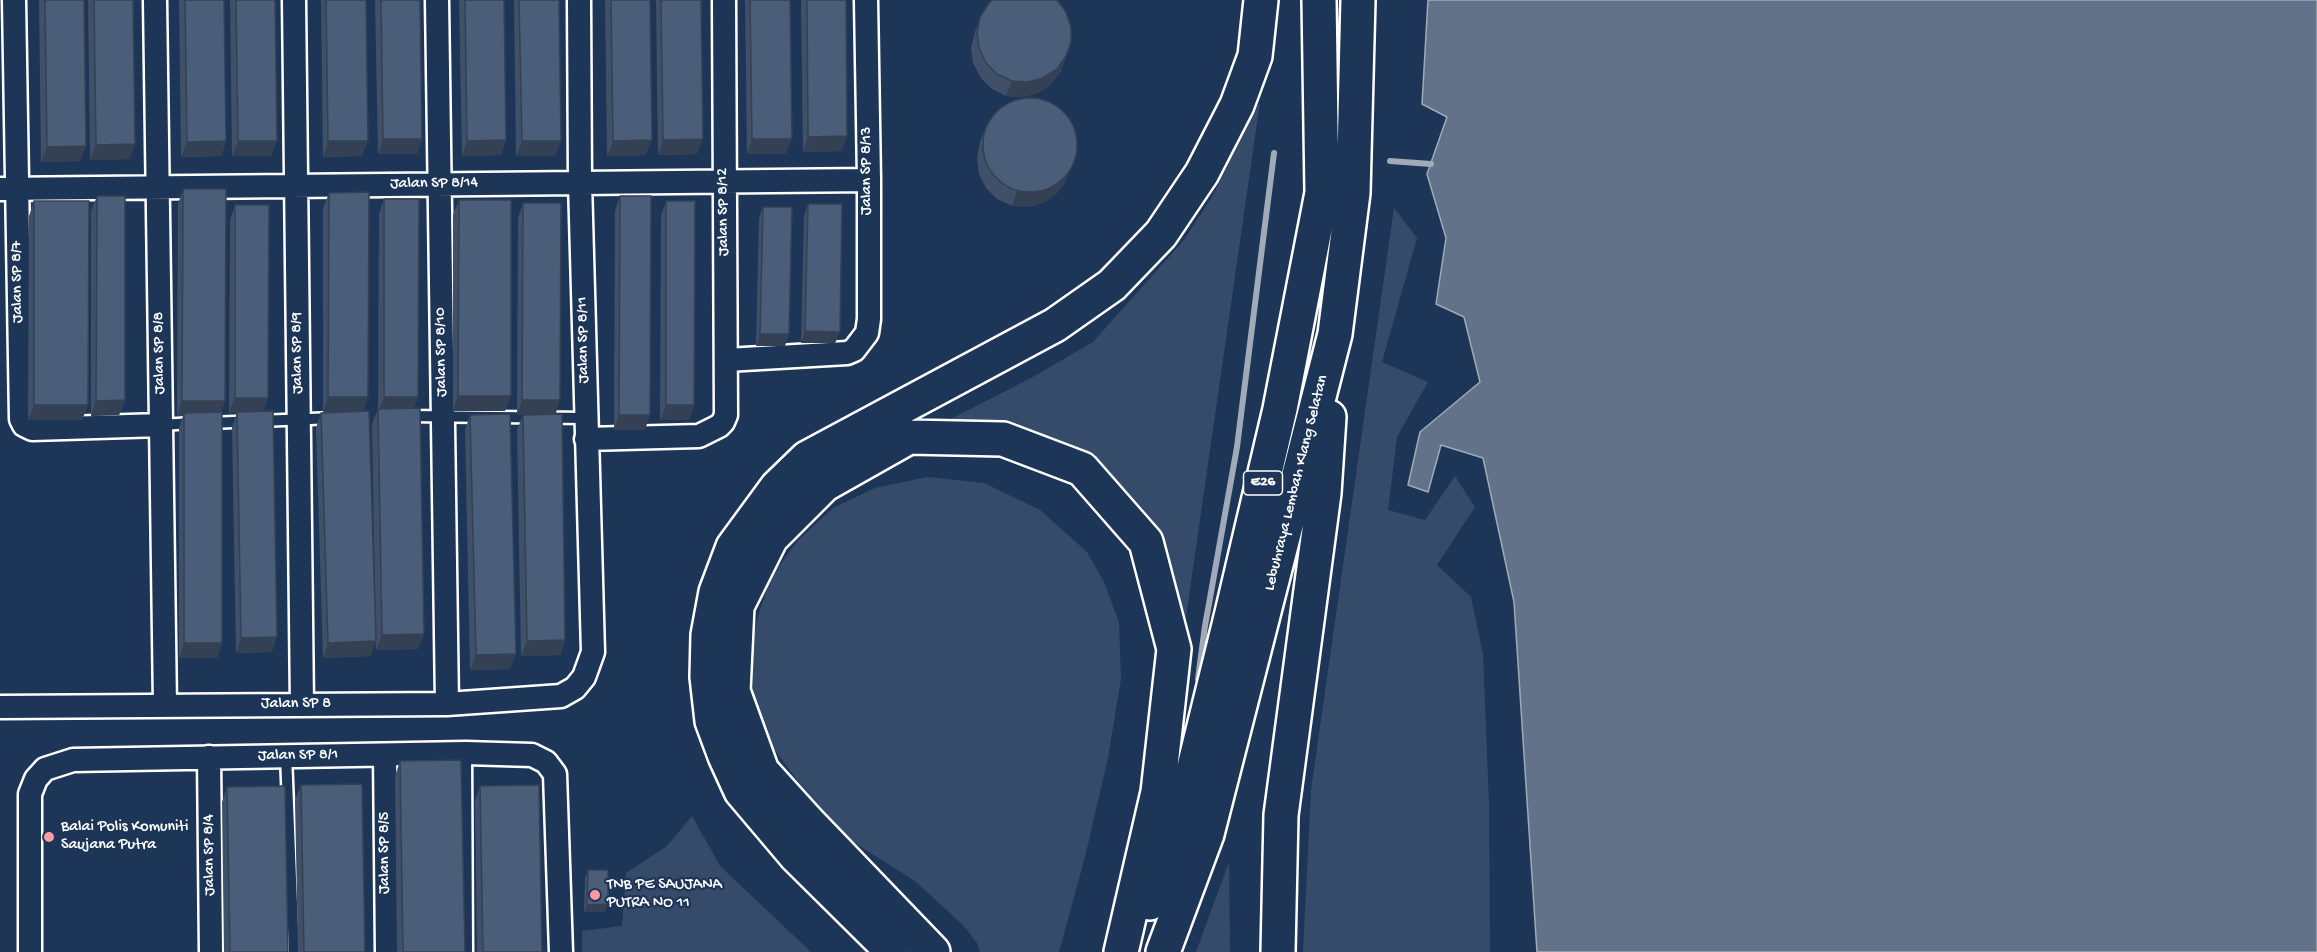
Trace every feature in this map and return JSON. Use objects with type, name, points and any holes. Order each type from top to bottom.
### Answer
[{"type":"highway","points":[[893,952],[796,856],[741,791],[725,756],[712,721],[707,677],[708,635],[716,592],[733,547],[777,487],[807,458],[991,357],[1055,325],[1112,285],[1161,234],[1212,154],[1237,105],[1255,56],[1261,0]]},
{"type":"highway","name":"Lebuhraya Lembah Klang Selatan","points":[[1131,952],[1180,824],[1283,397],[1322,193],[1319,0]]},
{"type":"highway","name":"Lebuhraya Lembah Klang Selatan","points":[[1163,952],[1207,834],[1335,334],[1353,193],[1358,0]]},
{"type":"highway","points":[[1278,952],[1281,815],[1324,493],[1335,334]]},
{"type":"highway","points":[[933,952],[762,771],[733,691],[737,606],[771,538],[824,485],[909,437],[1003,439],[1082,469],[1146,542],[1174,649],[1158,792],[1121,952]]},
{"type":"street","name":"Jalan SP 8/7","points":[[14,0],[8,189],[20,412],[24,425],[32,429],[161,425]]},
{"type":"street","name":"Jalan SP 8/8","points":[[155,0],[165,706]]},
{"type":"street","name":"Jalan SP 8/9","points":[[294,0],[302,705]]},
{"type":"street","name":"Jalan SP 8/10","points":[[437,0],[447,704]]},
{"type":"street","name":"Jalan SP 8/11","points":[[579,0],[580,182],[593,652],[584,677]]},
{"type":"street","name":"Jalan SP 8/12","points":[[586,428],[699,436],[723,422],[727,406],[724,0]]},
{"type":"street","name":"Jalan SP 8/13","points":[[727,360],[847,352],[854,350],[863,340],[869,319],[866,0]]},
{"type":"street","name":"Jalan SP 8/14","points":[[8,189],[869,180]]},
{"type":"street","name":"Jalan SP 8","points":[[0,706],[447,704],[561,696],[575,688],[584,677]]},
{"type":"street","name":"Jalan SP 8/1","points":[[30,952],[30,794],[36,779],[45,769],[73,760],[466,753],[531,755],[546,762],[555,774],[561,952]]},
{"type":"street","name":"Jalan SP 8/5","points":[[385,755],[387,952]]},
{"type":"street","name":"Jalan SP 8/4","points":[[209,757],[211,952]]},
{"type":"lane","points":[[399,416],[443,414],[586,428]]},
{"type":"lane","points":[[161,425],[343,417]]},
{"type":"lane","points":[[466,753],[467,952]]},
{"type":"lane","points":[[286,756],[294,952]]},
{"type":"shaded area","points":[[1428,0],[2317,0],[2317,952],[1537,952],[1514,602],[1483,458],[1441,445],[1428,492],[1408,485],[1420,432],[1480,382],[1464,317],[1436,304],[1446,238],[1427,174],[1447,117],[1422,104]]},
{"type":"shaded area","points":[[1260,102],[1184,631],[1087,461],[945,422],[1031,378],[1093,342],[1184,240],[1212,197]]},
{"type":"shaded area","points":[[1394,208],[1417,238],[1382,362],[1428,382],[1397,437],[1388,510],[1425,520],[1455,476],[1475,507],[1437,565],[1471,597],[1483,654],[1489,804],[1490,952],[1303,952],[1311,790]]},
{"type":"shaded area","points":[[927,477],[984,483],[1040,510],[1087,552],[1104,582],[1119,622],[1121,679],[1108,758],[1085,857],[1059,952],[980,952],[977,943],[964,926],[915,881],[850,840],[797,780],[766,738],[753,698],[750,662],[757,620],[770,579],[798,540],[833,508],[875,488]]},
{"type":"shaded area","points":[[692,816],[720,866],[811,952],[582,952],[582,931],[622,926],[626,873],[667,846]]},
{"type":"shaded area","points":[[1229,862],[1230,952],[1196,952]]},
{"type":"building","points":[[45,0],[84,0],[86,146],[47,147]]},
{"type":"building","points":[[94,0],[133,0],[135,144],[96,145]]},
{"type":"building","points":[[185,0],[224,0],[226,141],[187,142]]},
{"type":"building","points":[[236,0],[275,0],[277,141],[238,141]]},
{"type":"building","points":[[326,0],[366,0],[368,141],[328,141]]},
{"type":"building","points":[[381,0],[420,0],[422,139],[383,139]]},
{"type":"building","points":[[465,0],[504,0],[506,140],[467,141]]},
{"type":"building","points":[[519,0],[559,0],[561,141],[522,141]]},
{"type":"building","points":[[611,0],[650,0],[652,140],[613,141]]},
{"type":"building","points":[[661,0],[701,0],[703,139],[663,140]]},
{"type":"building","points":[[750,0],[790,0],[792,139],[752,139]]},
{"type":"building","points":[[807,0],[846,0],[847,136],[808,137]]},
{"type":"building","points":[[992,0],[1057,0],[1066,12],[1071,27],[1071,42],[1066,56],[1057,69],[1043,78],[1028,82],[1012,81],[997,74],[986,63],[979,48],[977,33],[980,17]]},
{"type":"building","points":[[1030,98],[1048,101],[1063,112],[1074,127],[1077,145],[1074,163],[1063,178],[1048,189],[1030,192],[1012,189],[997,178],[986,163],[983,145],[986,127],[997,112],[1012,101]]},
{"type":"building","points":[[183,189],[226,189],[225,401],[182,401]]},
{"type":"building","points":[[369,192],[368,397],[328,397],[329,193]]},
{"type":"building","points":[[97,196],[125,196],[125,400],[96,401]]},
{"type":"building","points":[[620,196],[651,196],[650,415],[619,415]]},
{"type":"building","points":[[384,199],[419,199],[418,397],[384,397]]},
{"type":"building","points":[[459,200],[511,200],[511,396],[458,396]]},
{"type":"building","points":[[34,201],[89,201],[88,405],[34,405]]},
{"type":"building","points":[[666,201],[695,201],[694,405],[666,405]]},
{"type":"building","points":[[523,203],[561,203],[560,400],[522,400]]},
{"type":"building","points":[[808,204],[842,204],[840,332],[805,331]]},
{"type":"building","points":[[235,205],[269,205],[268,398],[235,398]]},
{"type":"building","points":[[763,207],[792,207],[789,334],[760,334]]},
{"type":"building","points":[[420,408],[424,634],[382,635],[378,409]]},
{"type":"building","points":[[273,411],[277,637],[241,638],[237,412]]},
{"type":"building","points":[[369,411],[376,641],[328,643],[321,413]]},
{"type":"building","points":[[222,412],[222,643],[184,643],[184,413]]},
{"type":"building","points":[[510,414],[516,654],[476,655],[470,415]]},
{"type":"building","points":[[562,414],[565,640],[527,641],[523,415]]},
{"type":"building","points":[[461,760],[465,952],[403,952],[400,761]]},
{"type":"building","points":[[362,784],[365,952],[304,952],[301,785]]},
{"type":"building","points":[[539,785],[542,952],[483,952],[480,786]]},
{"type":"building","points":[[285,786],[288,952],[230,952],[227,787]]},
{"type":"building","name":"TNB PE SAUJANA PUTRA NO 11","points":[[588,870],[608,870],[608,904],[587,905]]},
{"type":"waterway","points":[[1198,679],[1205,626],[1237,447],[1274,153]]},
{"type":"waterway","points":[[1390,161],[1431,164]]},
{"type":"place","name":"Balai Polis Komuniti Saujana Putra","points":[[49,837]]},
{"type":"place","name":"TNB PE SAUJANA PUTRA NO 11","points":[[595,895]]}]
